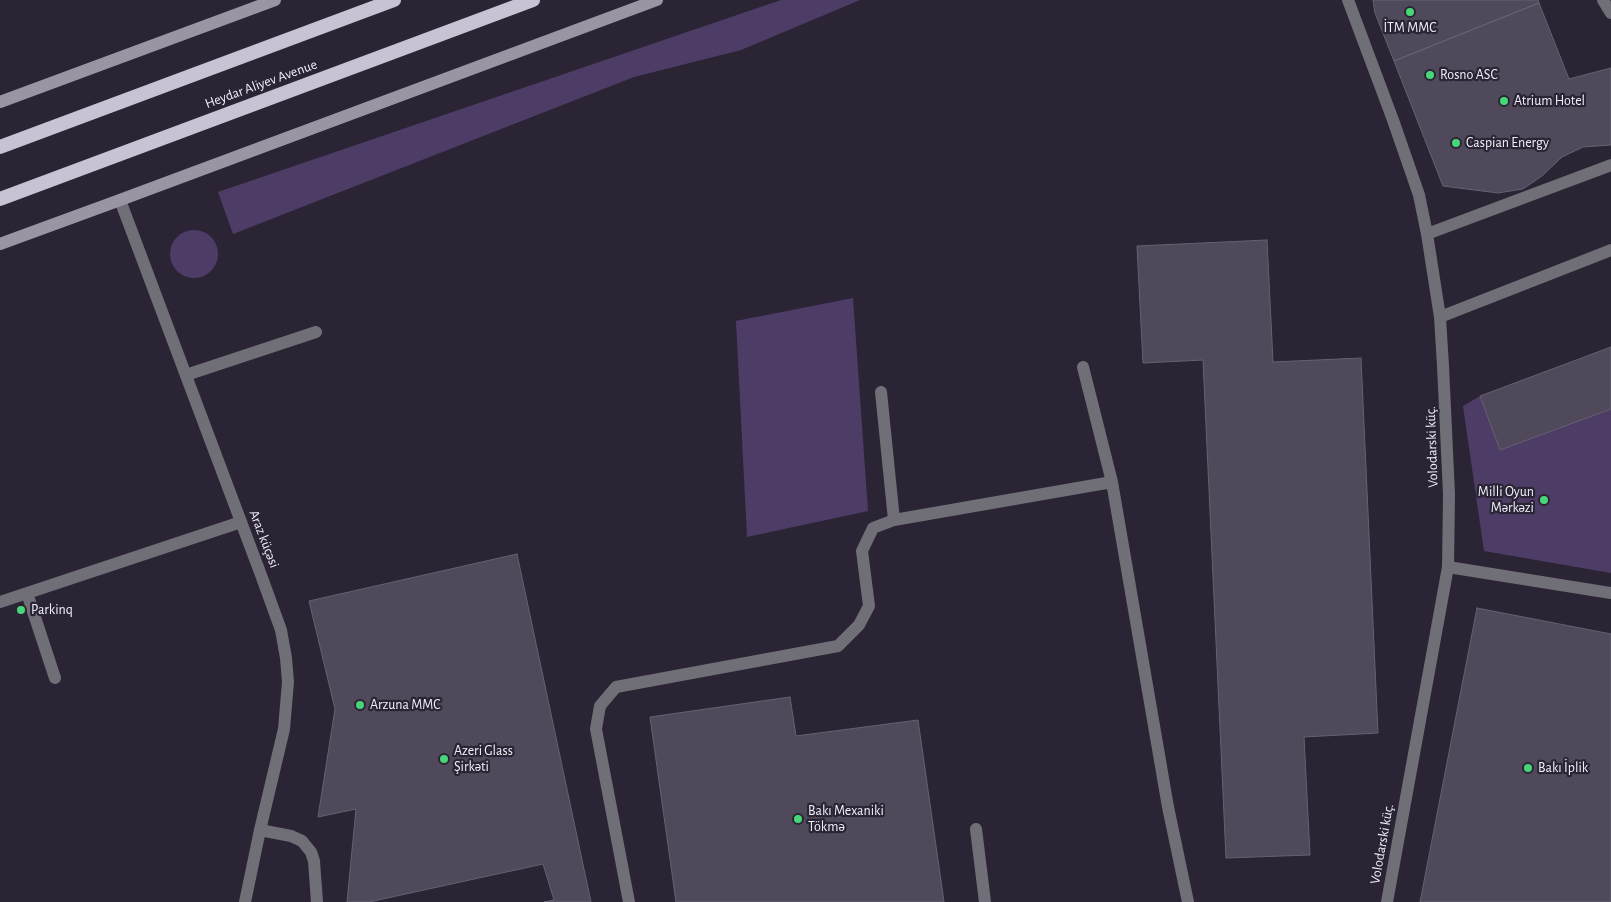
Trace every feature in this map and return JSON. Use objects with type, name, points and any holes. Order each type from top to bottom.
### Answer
[{"type":"highway","points":[[0,148],[394,0]]},
{"type":"highway","name":"Heydar Aliyev Avenue","points":[[0,199],[532,0]]},
{"type":"main road","points":[[0,102],[275,0]]},
{"type":"main road","points":[[0,244],[657,0]]},
{"type":"street","name":"Volodarski küç.","points":[[1348,0],[1419,195],[1427,234],[1440,317],[1449,494],[1448,567],[1387,902]]},
{"type":"street","points":[[1603,0],[1611,13]]},
{"type":"street","points":[[1427,234],[1611,165]]},
{"type":"street","name":"Araz küçəsi","points":[[120,200],[281,630],[286,658],[287,710],[284,729],[245,902]]},
{"type":"street","points":[[1440,317],[1611,250]]},
{"type":"street","points":[[186,375],[316,332]]},
{"type":"street","points":[[1083,367],[1112,482],[1168,806],[1188,902]]},
{"type":"street","points":[[881,392],[894,520]]},
{"type":"street","points":[[629,902],[596,728],[600,706],[616,687],[838,646],[859,625],[868,606],[862,551],[873,528],[894,520],[1112,482]]},
{"type":"street","points":[[0,602],[241,522]]},
{"type":"street","points":[[1448,567],[1611,593]]},
{"type":"street","points":[[27,593],[55,678]]},
{"type":"street","points":[[976,829],[985,902]]},
{"type":"street","points":[[260,830],[302,840],[311,852],[314,861],[317,902]]},
{"type":"shaded area","points":[[781,0],[860,0],[741,50],[634,77],[233,234],[218,192]]},
{"type":"shaded area","points":[[194,230],[203,232],[211,237],[216,245],[218,254],[216,263],[211,271],[203,276],[194,278],[185,276],[177,271],[172,263],[170,254],[172,245],[177,237],[185,232]]},
{"type":"shaded area","points":[[853,298],[868,511],[747,537],[736,321]]},
{"type":"shaded area","name":"Milli Oyun Mərkəzi","points":[[1480,396],[1501,449],[1611,409],[1611,573],[1484,551],[1463,406]]},
{"type":"building","points":[[1373,0],[1538,0],[1539,3],[1394,61],[1375,13]]},
{"type":"building","points":[[1539,3],[1569,79],[1611,68],[1611,145],[1583,147],[1562,157],[1542,176],[1523,189],[1498,193],[1443,186],[1394,61]]},
{"type":"building","points":[[1267,240],[1273,362],[1361,358],[1378,733],[1304,737],[1310,855],[1226,858],[1203,360],[1143,363],[1137,246]]},
{"type":"building","points":[[1611,347],[1611,409],[1500,450],[1480,396]]},
{"type":"building","name":"Azeri Glass Şirkəti","points":[[517,554],[591,902],[544,902],[554,900],[543,864],[369,902],[347,902],[356,809],[318,817],[335,709],[309,601]]},
{"type":"building","name":"Bakı İplik","points":[[1477,608],[1611,634],[1611,902],[1420,902]]},
{"type":"building","name":"Bakı Mexaniki Tökmə","points":[[790,697],[796,736],[918,720],[944,902],[676,902],[650,717]]},
{"type":"place","name":"İTM MMC","points":[[1410,12]]},
{"type":"place","name":"Rosno ASC","points":[[1430,75]]},
{"type":"place","name":"Atrium Hotel","points":[[1504,101]]},
{"type":"place","name":"Caspian Energy","points":[[1456,143]]},
{"type":"place","name":"Milli Oyun Mərkəzi","points":[[1544,500]]},
{"type":"place","name":"Parkinq","points":[[21,610]]},
{"type":"place","name":"Arzuna MMC","points":[[360,705]]},
{"type":"place","name":"Azeri Glass Şirkəti","points":[[444,759]]},
{"type":"place","name":"Bakı İplik","points":[[1528,768]]},
{"type":"place","name":"Bakı Mexaniki Tökmə","points":[[798,819]]}]
